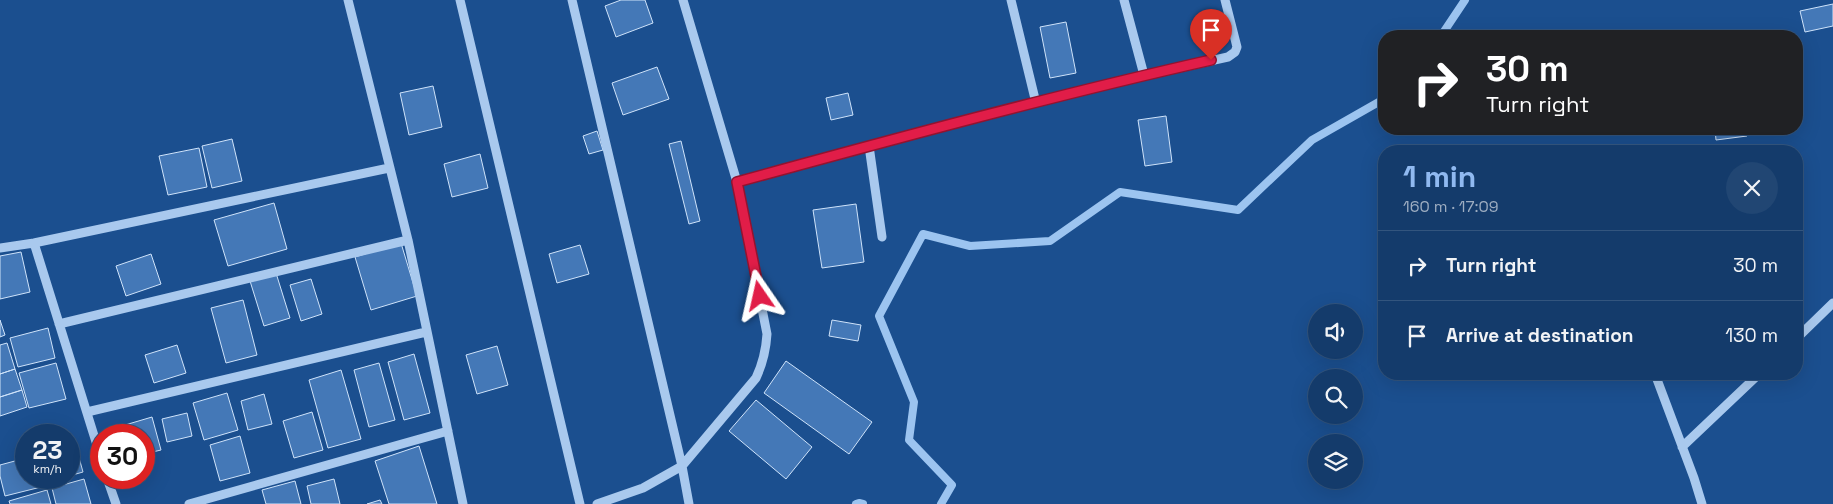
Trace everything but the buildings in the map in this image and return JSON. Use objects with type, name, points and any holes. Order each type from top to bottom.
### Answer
[{"type":"street","points":[[348,0],[408,240],[463,504]]},
{"type":"street","points":[[460,0],[580,504]]},
{"type":"street","points":[[572,0],[682,466],[689,504]]},
{"type":"street","points":[[597,504],[643,488],[682,466],[756,378],[766,351],[767,334],[737,182],[683,0]]},
{"type":"street","points":[[1011,0],[1036,103]]},
{"type":"street","points":[[1124,0],[1144,75]]},
{"type":"street","points":[[737,182],[1144,75],[1228,57],[1236,52],[1237,47],[1225,0]]},
{"type":"street","points":[[869,146],[882,237]]},
{"type":"street","points":[[0,248],[34,243],[389,168]]},
{"type":"street","points":[[59,324],[408,240]]},
{"type":"street","points":[[34,243],[91,424]]},
{"type":"street","points":[[1803,332],[1833,303]]},
{"type":"street","points":[[87,412],[426,332]]},
{"type":"street","points":[[1657,380],[1702,504]]},
{"type":"street","points":[[1682,447],[1753,380]]},
{"type":"street","points":[[190,504],[448,431]]},
{"type":"street","points":[[111,489],[116,504]]},
{"type":"waterway","points":[[1445,30],[1465,0]]},
{"type":"waterway","points":[[941,504],[952,485],[909,440],[914,402],[879,316],[923,234],[970,246],[1050,241],[1120,192],[1238,210],[1312,140],[1378,102]]},
{"type":"waterway","points":[[856,504],[863,504]]},
{"type":"route","points":[[760,296],[737,182],[1144,75],[1211,60]]}]
